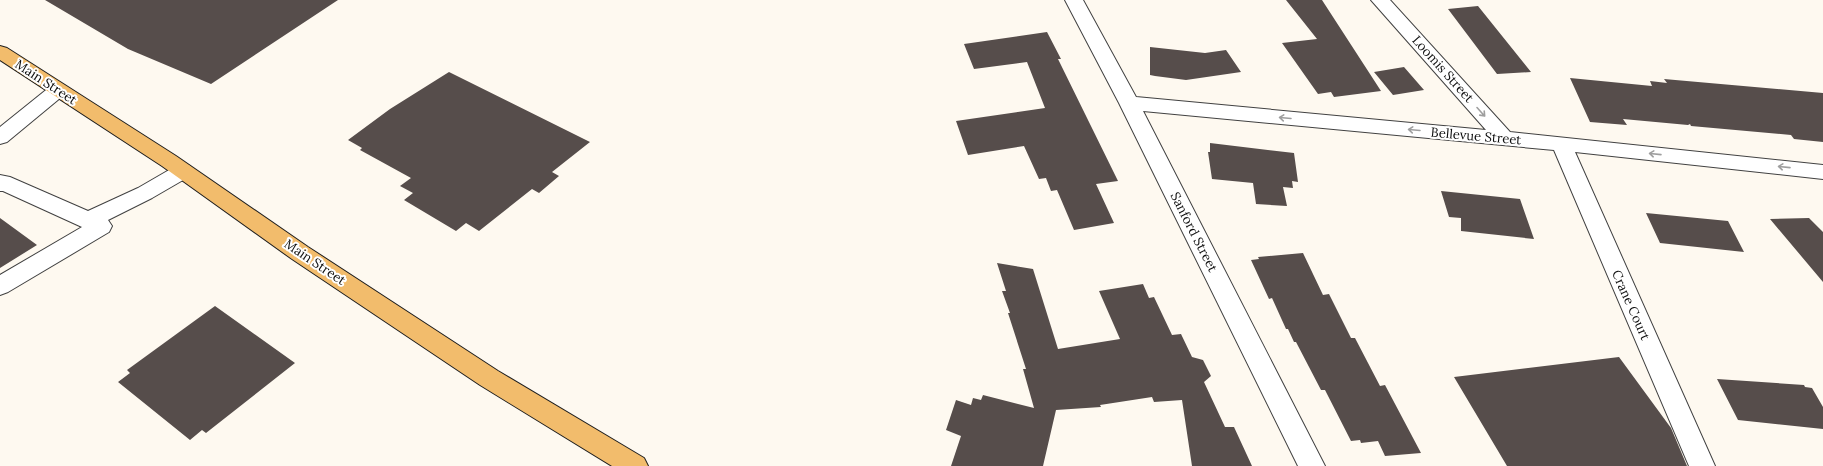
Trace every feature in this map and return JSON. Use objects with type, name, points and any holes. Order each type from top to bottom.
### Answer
[{"type":"main road","name":"Main Street","points":[[0,52],[183,171],[300,253],[489,378],[635,466]]},
{"type":"street","name":"Sanford Street","points":[[1074,0],[1129,103],[1312,466]]},
{"type":"street","name":"Loomis Street","points":[[1380,0],[1505,139]]},
{"type":"street","points":[[0,137],[58,90]]},
{"type":"street","name":"Bellevue Street","points":[[1129,103],[1561,144],[1823,172]]},
{"type":"street","name":"Crane Court","points":[[1561,144],[1702,466]]},
{"type":"street","points":[[89,220],[145,193],[183,171]]},
{"type":"street","points":[[0,184],[3,182],[101,226],[0,286]]},
{"type":"building","points":[[45,0],[338,0],[211,84],[128,49]]},
{"type":"building","points":[[1286,0],[1322,0],[1381,91],[1334,97],[1331,92],[1318,94],[1282,43],[1317,39]]},
{"type":"building","points":[[1478,6],[1531,72],[1497,74],[1448,9]]},
{"type":"building","points":[[1047,32],[1061,59],[1058,59],[1118,181],[1096,184],[1114,223],[1074,230],[1057,190],[1051,191],[1046,178],[1039,179],[1024,146],[968,155],[956,121],[1045,108],[1027,62],[974,69],[964,44]]},
{"type":"building","points":[[1150,47],[1205,53],[1226,50],[1241,72],[1186,80],[1150,75]]},
{"type":"building","points":[[1404,67],[1424,90],[1393,95],[1374,72]]},
{"type":"building","points":[[449,72],[590,142],[552,172],[559,176],[539,193],[532,189],[479,231],[466,223],[456,231],[404,200],[413,193],[400,186],[411,178],[360,150],[362,148],[348,140],[390,109]]},
{"type":"building","points":[[1570,78],[1652,86],[1650,81],[1667,83],[1664,79],[1823,93],[1823,142],[1794,139],[1791,135],[1691,126],[1690,124],[1623,119],[1627,125],[1590,122]]},
{"type":"building","points":[[1210,143],[1294,153],[1298,182],[1292,181],[1293,188],[1283,187],[1287,206],[1256,204],[1253,183],[1212,179],[1208,152],[1210,152]]},
{"type":"building","points":[[1441,191],[1520,199],[1534,239],[1461,231],[1461,218],[1449,217]]},
{"type":"building","points":[[1646,213],[1728,221],[1744,252],[1660,243]]},
{"type":"building","points":[[0,218],[37,245],[0,268]]},
{"type":"building","points":[[1809,218],[1823,232],[1823,282],[1770,219]]},
{"type":"building","points":[[1303,253],[1323,295],[1329,294],[1351,338],[1355,338],[1380,386],[1385,385],[1421,453],[1385,456],[1378,441],[1361,443],[1360,440],[1351,441],[1325,390],[1321,390],[1296,342],[1294,342],[1288,329],[1286,329],[1272,298],[1269,299],[1251,260],[1259,259],[1258,257]]},
{"type":"building","points":[[997,263],[1033,269],[1058,349],[1120,339],[1099,291],[1143,284],[1149,298],[1154,297],[1172,335],[1181,334],[1192,357],[1203,360],[1211,376],[1204,382],[1225,427],[1234,427],[1252,466],[1192,466],[1182,400],[1154,402],[1152,397],[1100,405],[1101,407],[1056,410],[1043,466],[951,466],[961,436],[946,430],[956,400],[971,405],[973,398],[981,400],[983,395],[1034,408],[1023,369],[1026,369],[1002,291],[1006,291]]},
{"type":"building","points":[[215,306],[295,363],[206,433],[202,430],[190,440],[118,382],[130,373],[127,370]]},
{"type":"building","points":[[1619,357],[1671,428],[1687,466],[1507,466],[1454,377]]},
{"type":"building","points":[[1717,379],[1804,385],[1805,387],[1812,388],[1823,407],[1823,429],[1738,420]]}]
